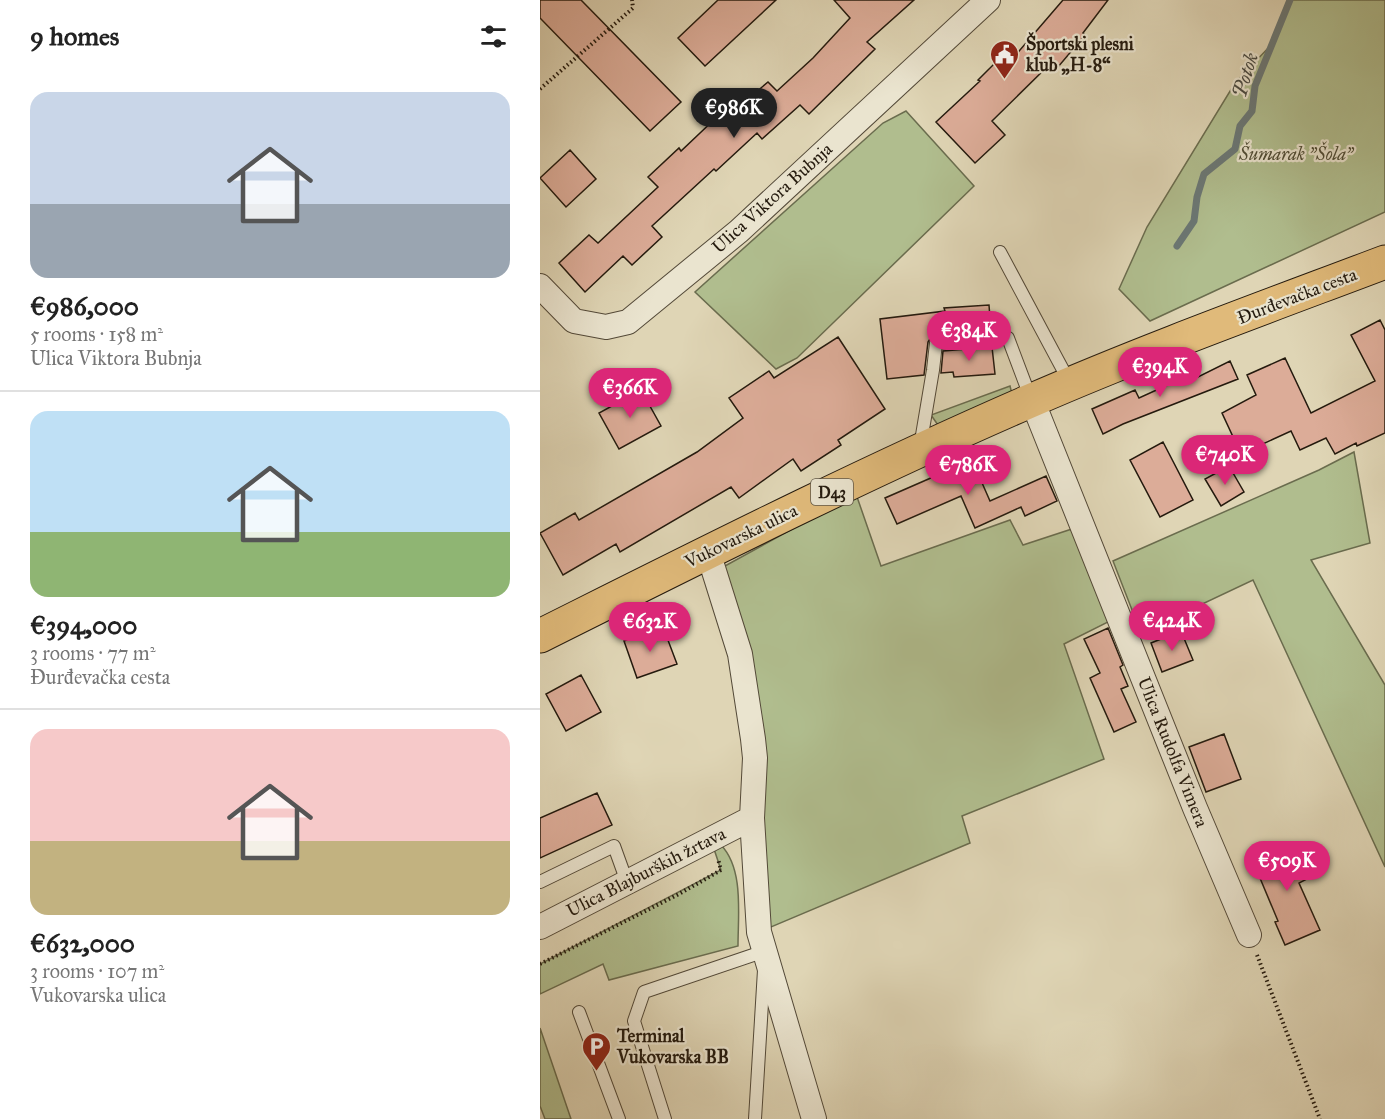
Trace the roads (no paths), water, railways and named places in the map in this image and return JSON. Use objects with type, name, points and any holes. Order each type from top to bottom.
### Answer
[{"type":"main road","name":"Đurđevačka cesta","points":[[1141,355],[1385,262]]},
{"type":"main road","name":"Vukovarska ulica","points":[[540,636],[919,451],[1032,400],[1141,355]]},
{"type":"street","name":"Ulica Viktora Bubnja","points":[[540,286],[574,321],[606,327],[628,322],[739,231],[988,0]]},
{"type":"street","name":"Ulica Rudolfa Vimera","points":[[1032,400],[1195,808],[1249,935]]},
{"type":"street","points":[[708,552],[740,654],[755,758],[752,818],[759,933],[814,1119]]},
{"type":"street","name":"Ulica Blajburških žrtava","points":[[540,927],[752,818]]},
{"type":"lane","points":[[1000,252],[1070,384]]},
{"type":"lane","points":[[919,451],[936,342],[1008,338],[1032,400]]},
{"type":"lane","points":[[540,882],[614,846],[627,882]]},
{"type":"lane","points":[[665,1119],[634,1021],[644,992],[765,951],[755,1119]]},
{"type":"lane","points":[[579,1012],[619,1119]]},
{"type":"waterway","name":"Potok","points":[[1177,246],[1194,221],[1197,197],[1204,174],[1235,149],[1240,126],[1252,111],[1255,86],[1290,0]]},
{"type":"place","name":"Športski plesni klub „H-8“","points":[[1005,80]]},
{"type":"place","name":"Terminal Vukovarska BB","points":[[596,1072]]},
{"type":"park label","name":"Šumarak \"Šola\"","points":[[1296,154]]}]
